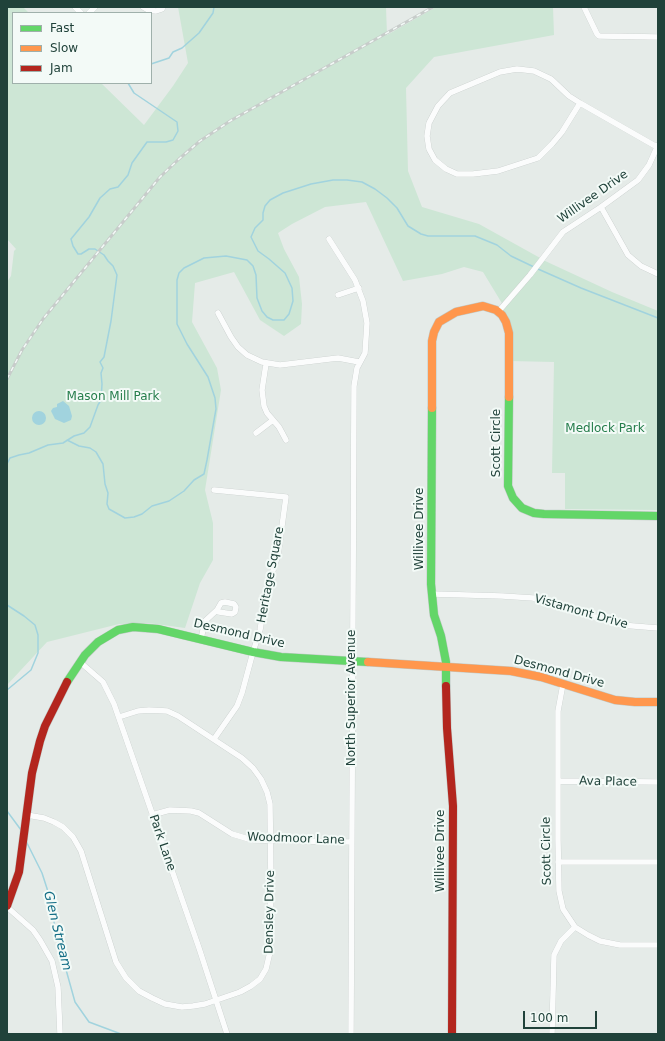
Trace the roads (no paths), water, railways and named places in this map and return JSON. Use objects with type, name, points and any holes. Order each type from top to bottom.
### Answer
[{"type":"street","points":[[143,7],[148,10],[156,11],[164,7]]},
{"type":"street","points":[[584,7],[596,34],[599,36],[658,37]]},
{"type":"street","points":[[580,103],[562,132],[538,158],[498,171],[457,174],[446,169],[435,160],[429,149],[427,136],[429,124],[438,106],[450,93],[500,72],[517,69],[534,71],[551,79],[569,96],[580,103],[657,146]]},
{"type":"street","name":"Willivee Drive","points":[[452,1034],[453,806],[446,722],[447,667],[445,654],[434,615],[432,594],[432,341],[434,332],[440,322],[456,312],[483,306],[492,308],[498,312],[563,232],[638,180],[649,165],[657,146]]},
{"type":"street","points":[[601,207],[628,255],[641,266],[658,274]]},
{"type":"street","name":"North Superior Avenue","points":[[329,239],[348,267],[359,288],[365,307],[367,330],[365,353],[362,360],[359,362],[355,373],[354,386],[351,1034]]},
{"type":"street","points":[[338,295],[359,288]]},
{"type":"street","name":"Scott Circle","points":[[498,312],[506,322],[509,333],[508,486],[513,498],[525,510],[539,514],[658,516]]},
{"type":"street","points":[[218,313],[238,347],[251,358],[266,364],[280,365],[332,358],[359,362]]},
{"type":"street","points":[[266,364],[262,401],[265,409],[286,440]]},
{"type":"street","points":[[256,432],[273,420]]},
{"type":"street","name":"Heritage Square","points":[[214,490],[286,497],[278,555],[267,589],[261,625],[253,652]]},
{"type":"street","name":"Vistamont Drive","points":[[432,594],[533,598],[622,625],[658,628]]},
{"type":"street","points":[[201,639],[205,621],[217,610]]},
{"type":"street","name":"Desmond Drive","points":[[7,906],[14,892],[27,815],[32,773],[42,734],[61,692],[80,662],[98,642],[111,634],[126,628],[153,628],[253,652],[281,657],[511,671],[530,674],[615,700],[658,702]]},
{"type":"street","points":[[214,740],[240,700],[253,652]]},
{"type":"street","name":"Park Lane","points":[[80,662],[103,682],[110,694],[217,1000],[227,1034]]},
{"type":"street","name":"Scott Circle","points":[[563,684],[558,711],[558,862],[559,891],[562,904],[567,916],[575,926],[588,935],[620,945],[658,945]]},
{"type":"street","name":"Densley Drive","points":[[27,815],[44,818],[59,824],[71,834],[81,851],[119,968],[130,982],[152,998],[171,1005],[193,1006],[240,992],[260,979],[266,969],[270,952],[270,804],[262,779],[248,763],[183,719],[167,712],[144,710],[119,717]]},
{"type":"street","name":"Ava Place","points":[[559,781],[658,782]]},
{"type":"street","name":"Woodmoor Lane","points":[[152,815],[170,810],[191,810],[199,813],[227,831],[252,840],[352,842]]},
{"type":"street","points":[[558,862],[658,862]]},
{"type":"street","points":[[7,906],[33,930],[52,961],[58,986],[60,1034]]},
{"type":"street","points":[[552,1034],[554,955],[560,941],[575,926]]},
{"type":"water","points":[[63,401],[69,406],[72,416],[71,420],[64,423],[55,419],[51,411],[53,408],[57,407],[57,404]]},
{"type":"water","points":[[39,411],[44,413],[46,418],[44,423],[39,425],[34,423],[32,418],[34,413]]},
{"type":"waterway","points":[[152,64],[169,58],[173,52],[182,48],[199,33],[213,13],[214,7]]},
{"type":"waterway","points":[[7,464],[10,458],[29,453],[48,445],[63,443],[74,436],[84,433],[90,427],[101,400],[101,373],[103,368],[100,362],[104,357],[111,321],[117,275],[113,266],[104,255],[95,249],[89,249],[81,254],[78,254],[71,239],[89,217],[100,198],[110,189],[118,187],[128,175],[132,163],[147,142],[166,142],[173,140],[178,131],[177,122],[134,93],[129,84]]},
{"type":"waterway","points":[[67,440],[79,446],[90,448],[96,452],[103,464],[105,484],[108,493],[107,504],[109,509],[125,518],[142,514],[152,506],[169,501],[184,491],[194,480],[204,474],[216,409],[215,398],[208,377],[187,344],[177,324],[177,280],[179,273],[184,268],[204,258],[226,256],[247,260],[253,266],[256,275],[257,298],[262,311],[267,317],[273,320],[284,320],[289,314],[293,301],[292,288],[285,273],[258,251],[251,237],[255,228],[263,220],[265,206],[270,200],[283,193],[311,184],[333,180],[362,182],[387,198],[397,208],[408,226],[421,234],[428,236],[475,236],[497,245],[511,256],[534,267]]},
{"type":"waterway","points":[[538,269],[581,288],[658,318]]},
{"type":"waterway","name":"Glen Stream","points":[[7,605],[35,625],[38,635],[38,653],[31,670],[7,690]]},
{"type":"waterway","name":"Glen Stream","points":[[7,811],[21,830]]},
{"type":"waterway","name":"Glen Stream","points":[[26,841],[42,873],[52,904],[55,930],[75,1002],[89,1022],[121,1034]]},
{"type":"railway","points":[[7,379],[22,350],[43,319],[160,177],[179,159],[200,141],[230,121],[433,7]]},
{"type":"park label","name":"Mason Mill Park","points":[[113,397]]},
{"type":"park label","name":"Medlock Park","points":[[605,429]]}]
